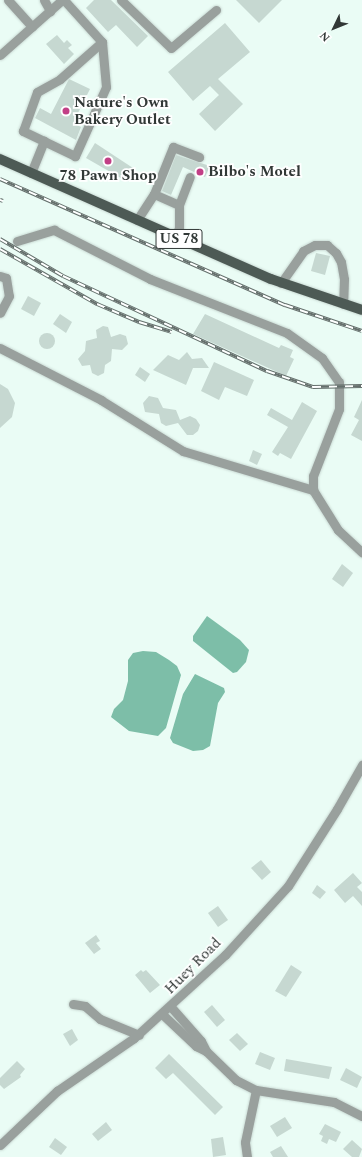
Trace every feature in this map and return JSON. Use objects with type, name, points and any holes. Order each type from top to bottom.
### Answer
[{"type":"main road","name":"US 78","points":[[0,159],[281,283],[362,310]]},
{"type":"street","points":[[8,0],[32,27]]},
{"type":"street","points":[[44,0],[50,11]]},
{"type":"street","points":[[0,55],[63,0],[102,42],[106,87],[75,156],[23,131],[37,92],[60,79],[102,42]]},
{"type":"street","points":[[121,0],[171,48],[216,10]]},
{"type":"street","points":[[31,173],[44,141]]},
{"type":"street","points":[[137,220],[154,194],[173,146],[199,157]]},
{"type":"street","points":[[175,237],[179,228],[179,205],[190,177]]},
{"type":"street","points":[[154,194],[179,205]]},
{"type":"street","points":[[17,241],[54,230],[150,279],[287,333],[322,358],[338,382],[339,409],[313,476],[313,490],[338,530],[362,552]]},
{"type":"street","points":[[281,283],[304,251],[315,245],[326,245],[336,253],[341,262],[344,279],[343,304]]},
{"type":"street","points":[[0,276],[6,278],[9,296],[0,313]]},
{"type":"street","points":[[0,348],[101,400],[183,451],[313,490]]},
{"type":"street","name":"Huey Road","points":[[0,1145],[57,1091],[77,1080],[138,1035],[171,1007],[225,955],[288,886],[338,809],[362,765]]},
{"type":"street","points":[[73,1004],[85,1006],[100,1019],[138,1035]]},
{"type":"street","points":[[171,1007],[201,1041],[206,1051]]},
{"type":"street","points":[[162,1014],[196,1046],[206,1051],[236,1080],[256,1090],[334,1102],[362,1116]]},
{"type":"street","points":[[247,1157],[245,1142],[256,1090]]},
{"type":"shaded area","points":[[207,616],[240,640],[249,650],[246,662],[237,672],[233,673],[193,641],[193,636]]},
{"type":"shaded area","points":[[143,651],[156,652],[169,660],[177,666],[181,675],[166,728],[158,736],[129,731],[111,717],[114,709],[123,700],[128,681],[128,660],[133,653]]},
{"type":"shaded area","points":[[195,674],[224,688],[225,692],[218,703],[210,746],[203,750],[193,751],[173,743],[170,738],[183,694]]},
{"type":"building","points":[[94,0],[111,0],[148,36],[137,47],[116,25],[108,32],[86,8]]},
{"type":"building","points":[[236,0],[282,0],[259,23]]},
{"type":"building","points":[[225,23],[250,52],[218,79],[243,104],[215,131],[199,114],[219,95],[210,86],[193,101],[168,72]]},
{"type":"building","points":[[57,35],[64,43],[67,40],[72,45],[68,48],[74,54],[64,64],[46,44]]},
{"type":"building","name":"Nature's Own Bakery Outlet","points":[[69,79],[90,89],[73,123],[81,127],[76,140],[35,118],[40,108],[51,114]]},
{"type":"building","name":"78 Pawn Shop","points":[[95,143],[133,168],[126,181],[86,158]]},
{"type":"building","name":"Bilbo's Motel","points":[[176,155],[210,166],[205,177],[183,167],[171,195],[162,191]]},
{"type":"building","points":[[316,253],[330,256],[325,275],[311,271]]},
{"type":"building","points":[[28,296],[41,303],[34,316],[21,309]]},
{"type":"building","points":[[60,314],[72,322],[66,333],[53,324]]},
{"type":"building","points":[[205,314],[279,348],[281,345],[293,350],[290,357],[294,359],[286,376],[193,334]]},
{"type":"building","points":[[103,326],[108,327],[111,337],[120,334],[126,336],[128,344],[122,350],[112,349],[111,361],[105,365],[104,373],[98,376],[92,373],[90,365],[82,366],[78,359],[85,351],[86,341],[97,338],[96,330]]},
{"type":"building","points":[[47,333],[53,335],[55,341],[53,347],[47,349],[41,347],[39,341],[41,335]]},
{"type":"building","points":[[187,352],[192,359],[202,358],[209,368],[193,368],[186,385],[153,370],[168,355],[179,360]]},
{"type":"building","points":[[214,362],[254,380],[247,396],[225,387],[219,400],[201,391]]},
{"type":"building","points":[[140,367],[150,374],[145,382],[135,375]]},
{"type":"building","points":[[0,384],[8,389],[15,403],[12,417],[0,428]]},
{"type":"building","points":[[149,396],[158,398],[163,408],[176,410],[180,420],[190,416],[196,419],[200,425],[198,431],[193,435],[187,435],[178,423],[166,426],[161,423],[159,414],[145,412],[143,403]]},
{"type":"building","points":[[362,400],[362,441],[351,435],[359,420],[354,417]]},
{"type":"building","points":[[302,402],[317,411],[291,459],[280,453],[278,456],[272,452],[288,427],[267,415],[271,408],[292,420]]},
{"type":"building","points":[[253,450],[262,454],[257,465],[249,461]]},
{"type":"building","points":[[342,564],[353,573],[343,587],[332,579]]},
{"type":"building","points":[[261,860],[271,872],[262,880],[251,868]]},
{"type":"building","points":[[353,873],[362,883],[357,887],[362,892],[362,906],[353,896],[345,903],[334,890]]},
{"type":"building","points":[[317,885],[326,892],[320,899],[312,893]]},
{"type":"building","points":[[218,906],[228,920],[218,927],[208,913]]},
{"type":"building","points":[[96,935],[100,941],[96,943],[101,949],[94,954],[85,943]]},
{"type":"building","points":[[291,965],[302,972],[286,997],[275,991]]},
{"type":"building","points":[[141,970],[143,972],[146,970],[160,985],[150,993],[135,975]]},
{"type":"building","points":[[212,1005],[225,1020],[217,1027],[204,1012]]},
{"type":"building","points":[[72,1029],[78,1040],[70,1046],[63,1034]]},
{"type":"building","points":[[237,1033],[248,1044],[240,1051],[229,1040]]},
{"type":"building","points":[[260,1052],[275,1058],[270,1070],[255,1064]]},
{"type":"building","points":[[169,1054],[223,1107],[215,1115],[173,1073],[166,1079],[155,1068]]},
{"type":"building","points":[[286,1059],[332,1067],[329,1079],[284,1071]]},
{"type":"building","points":[[17,1061],[25,1069],[20,1075],[21,1077],[4,1089],[0,1085],[0,1078]]},
{"type":"building","points":[[346,1068],[362,1077],[357,1088],[340,1080]]},
{"type":"building","points":[[285,1117],[292,1128],[277,1137],[270,1126]]},
{"type":"building","points":[[106,1122],[112,1130],[98,1141],[92,1134]]},
{"type":"building","points":[[325,1124],[341,1132],[336,1142],[329,1139],[327,1144],[321,1141],[323,1136],[319,1134]]},
{"type":"building","points":[[223,1137],[226,1155],[213,1157],[211,1139]]},
{"type":"building","points":[[55,1138],[67,1147],[61,1155],[49,1147]]},
{"type":"building","points":[[352,1140],[362,1149],[359,1157],[352,1157],[343,1149]]},
{"type":"building","points":[[281,1146],[288,1157],[273,1157],[270,1152]]},
{"type":"railway","points":[[0,179],[285,305],[362,331]]},
{"type":"railway","points":[[0,239],[63,276],[267,371],[313,387],[362,386]]},
{"type":"railway","points":[[0,249],[97,304],[139,322],[172,332]]},
{"type":"place","name":"Nature's Own Bakery Outlet","points":[[66,111]]},
{"type":"place","name":"78 Pawn Shop","points":[[108,161]]},
{"type":"place","name":"Bilbo's Motel","points":[[200,172]]}]
